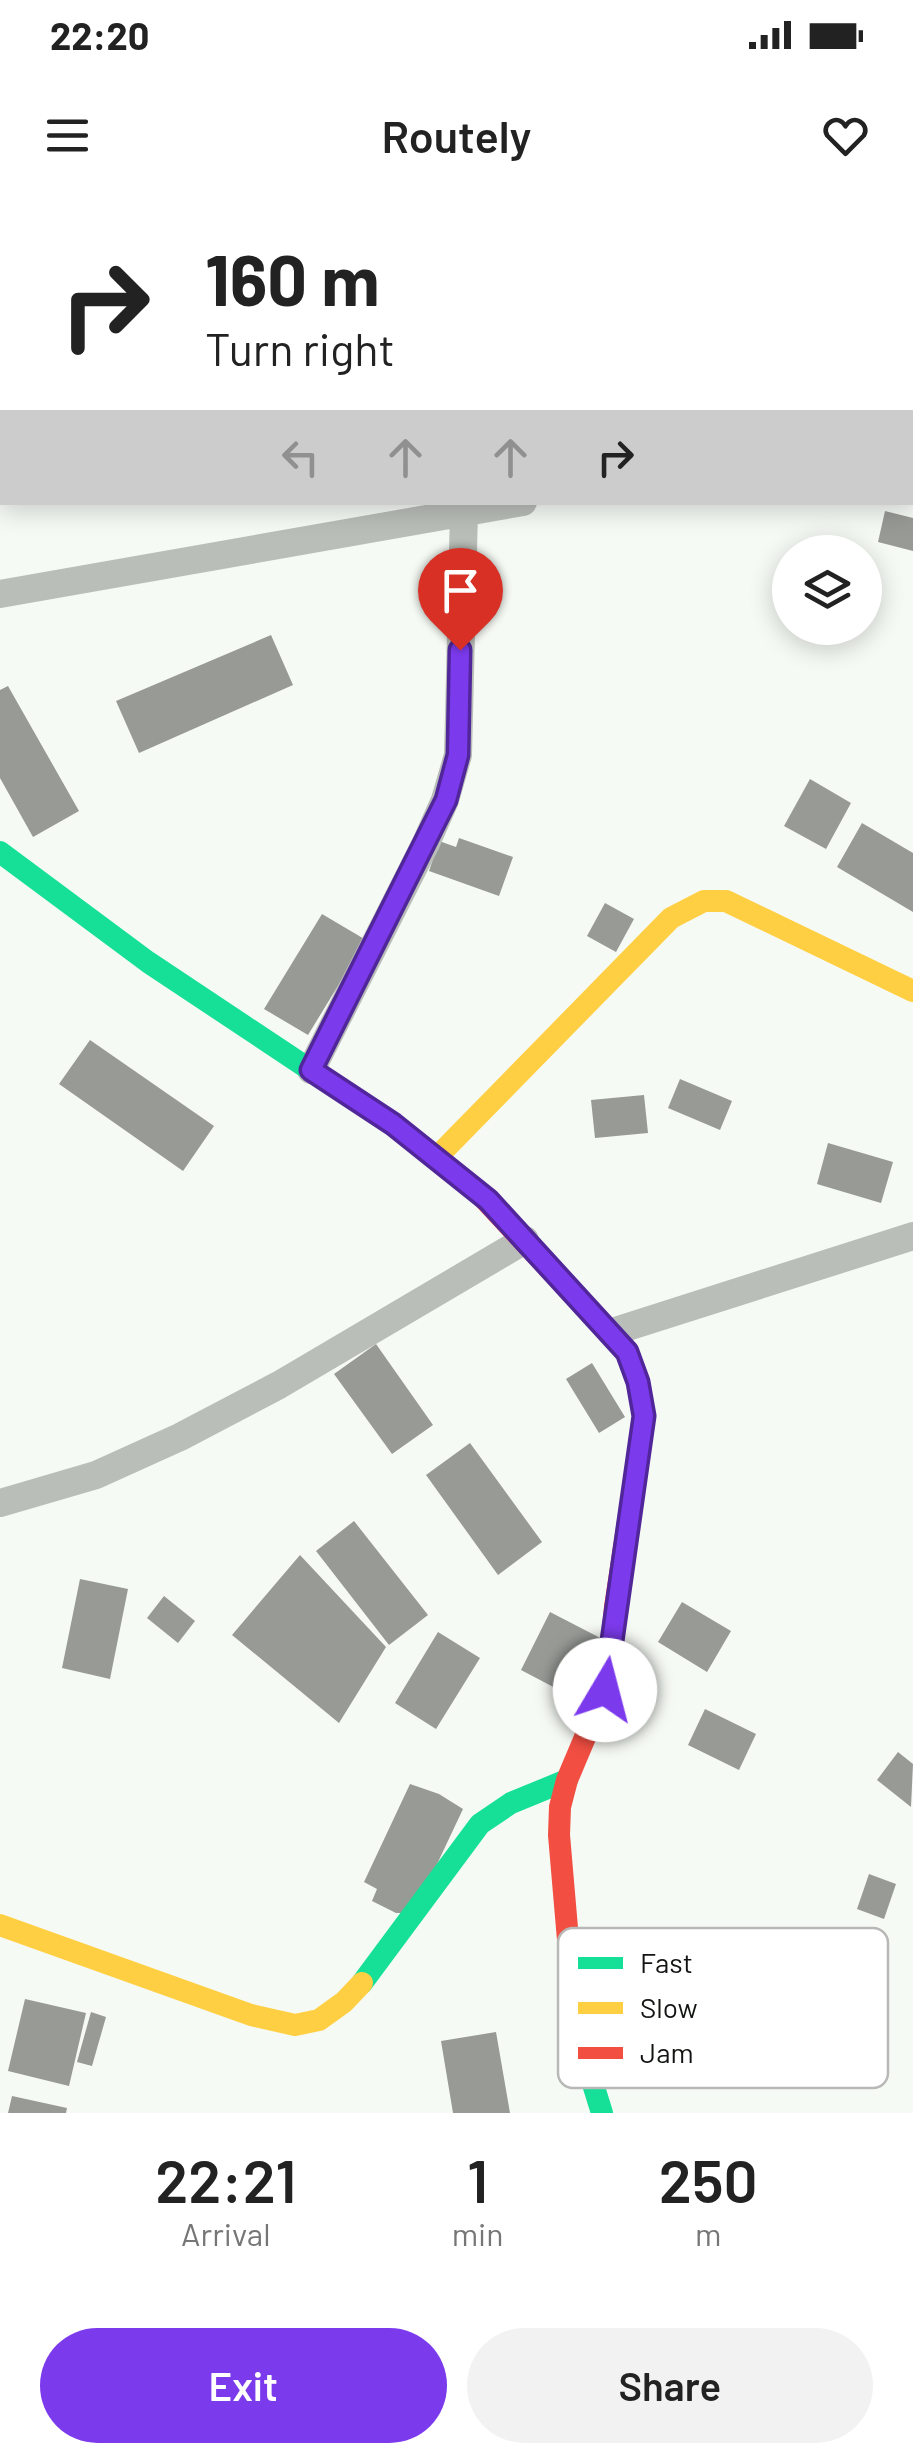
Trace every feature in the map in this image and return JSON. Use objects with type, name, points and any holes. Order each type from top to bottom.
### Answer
[{"type":"street","points":[[0,594],[503,505]]},
{"type":"street","points":[[311,1070],[446,800],[458,755],[464,511]]},
{"type":"street","points":[[0,852],[148,962],[437,1158],[488,1200],[627,1352],[644,1416],[609,1672],[560,1807],[566,1928]]},
{"type":"street","points":[[437,1158],[671,918],[694,903],[712,898],[726,900],[913,990]]},
{"type":"street","points":[[612,1332],[913,1236]]},
{"type":"street","points":[[0,1503],[96,1475],[180,1438],[525,1240]]},
{"type":"street","points":[[0,1925],[228,2005],[296,2025],[309,2024],[340,2010],[427,1899],[476,1828],[508,1802],[567,1780]]},
{"type":"street","points":[[594,2088],[602,2113]]},
{"type":"building","points":[[885,511],[913,518],[913,551],[882,543],[880,535]]},
{"type":"building","points":[[271,635],[293,685],[139,753],[116,701]]},
{"type":"building","points":[[8,686],[79,811],[33,837],[0,778],[0,690]]},
{"type":"building","points":[[810,779],[851,803],[826,849],[784,826]]},
{"type":"building","points":[[862,823],[913,853],[913,912],[837,867]]},
{"type":"building","points":[[459,838],[513,857],[499,896],[429,871],[439,841],[456,847]]},
{"type":"building","points":[[605,903],[634,919],[616,952],[587,936]]},
{"type":"building","points":[[322,914],[366,940],[308,1035],[264,1009]]},
{"type":"building","points":[[90,1040],[214,1126],[183,1171],[59,1084]]},
{"type":"building","points":[[680,1079],[732,1101],[720,1130],[668,1108]]},
{"type":"building","points":[[644,1095],[648,1133],[595,1138],[591,1100]]},
{"type":"building","points":[[828,1143],[893,1162],[881,1203],[817,1184]]},
{"type":"building","points":[[376,1344],[433,1425],[392,1454],[334,1374]]},
{"type":"building","points":[[592,1363],[625,1417],[599,1433],[566,1379]]},
{"type":"building","points":[[470,1443],[542,1542],[498,1575],[426,1475]]},
{"type":"building","points":[[354,1521],[428,1615],[389,1645],[316,1551]]},
{"type":"building","points":[[300,1555],[386,1647],[339,1723],[232,1635]]},
{"type":"building","points":[[80,1579],[128,1589],[110,1679],[62,1668]]},
{"type":"building","points":[[164,1596],[195,1621],[178,1643],[147,1618]]},
{"type":"building","points":[[682,1602],[731,1631],[707,1672],[658,1642]]},
{"type":"building","points":[[550,1612],[610,1643],[580,1701],[521,1670]]},
{"type":"building","points":[[438,1632],[480,1658],[436,1729],[395,1703]]},
{"type":"building","points":[[705,1709],[756,1734],[739,1770],[688,1745]]},
{"type":"building","points":[[898,1752],[913,1764],[911,1807],[877,1780]]},
{"type":"building","points":[[410,1784],[439,1794],[463,1809],[414,1913],[396,1913],[372,1901],[377,1889],[364,1882]]},
{"type":"building","points":[[869,1874],[896,1884],[884,1919],[857,1909]]},
{"type":"building","points":[[25,1999],[86,2013],[69,2086],[8,2071]]},
{"type":"building","points":[[91,2012],[106,2017],[92,2066],[77,2062]]},
{"type":"building","points":[[496,2032],[510,2113],[453,2113],[441,2041]]},
{"type":"building","points":[[12,2096],[67,2108],[66,2113],[8,2113]]},
{"type":"traffic: fast","points":[[0,852],[148,962],[393,1125],[475,1189]]},
{"type":"traffic: fast","points":[[362,1983],[480,1824],[511,1803],[567,1780]]},
{"type":"traffic: fast","points":[[594,2088],[602,2113]]},
{"type":"traffic: slow","points":[[437,1157],[671,918],[704,901],[726,901],[913,991]]},
{"type":"traffic: slow","points":[[0,1925],[251,2015],[295,2025],[319,2020],[362,1983]]},
{"type":"traffic: jam","points":[[475,1189],[627,1352],[644,1416],[609,1672],[560,1807],[567,1928]]},
{"type":"route","points":[[460,650],[458,755],[446,800],[311,1070],[393,1124],[488,1200],[627,1352],[644,1416],[605,1690]]}]
